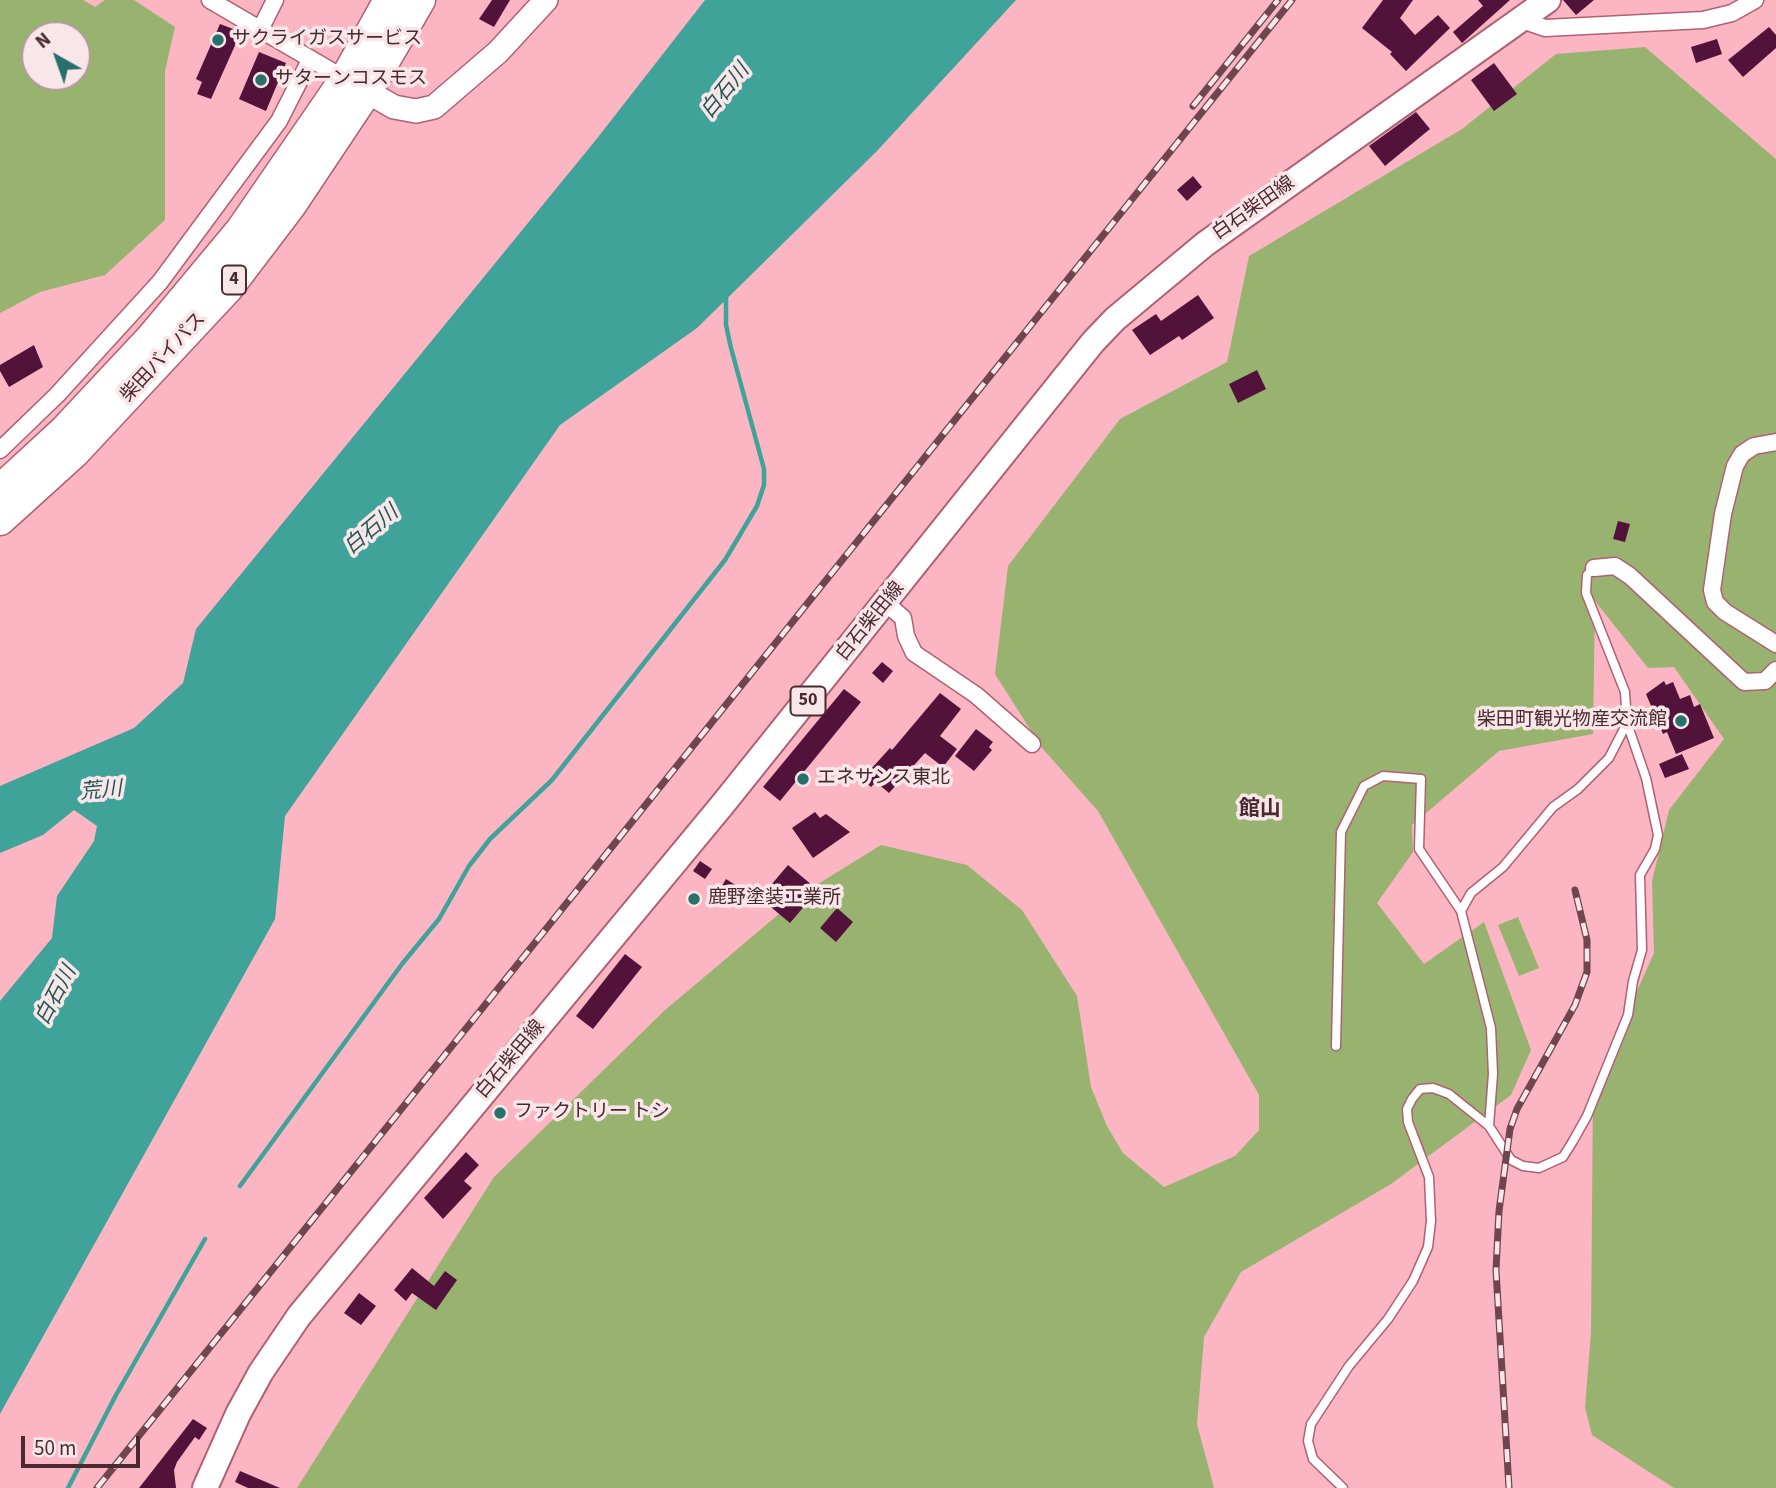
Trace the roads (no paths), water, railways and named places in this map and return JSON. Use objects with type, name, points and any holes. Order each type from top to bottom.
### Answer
[{"type":"highway","name":"柴田バイパス","points":[[0,520],[100,426],[228,288],[291,205],[356,85],[389,0]]},
{"type":"highway","name":"柴田バイパス","points":[[0,491],[64,431],[151,338],[241,230],[420,0]]},
{"type":"main road","name":"白石柴田線","points":[[205,1488],[238,1414],[261,1372],[299,1316],[887,604],[1003,452],[1115,319],[1205,244],[1531,8]]},
{"type":"street","points":[[210,0],[310,60],[405,110],[434,107],[498,52],[546,0]]},
{"type":"street","points":[[260,30],[275,0]]},
{"type":"street","points":[[1531,8],[1545,28],[1703,20],[1732,13],[1755,0]]},
{"type":"street","points":[[0,450],[57,394],[160,282],[279,121],[310,60]]},
{"type":"street","points":[[1776,442],[1754,446],[1742,454],[1735,466],[1723,514],[1712,590],[1715,602],[1724,612],[1776,644]]},
{"type":"street","points":[[1594,568],[1615,566],[1630,576],[1744,682],[1765,681],[1776,670]]},
{"type":"street","points":[[887,604],[903,618],[906,636],[914,653],[976,695],[1032,744]]},
{"type":"lane","points":[[1343,1488],[1312,1459],[1308,1441],[1311,1424],[1349,1366],[1388,1319],[1413,1281],[1428,1247],[1431,1221],[1429,1177],[1408,1122],[1407,1109],[1420,1089],[1433,1088],[1449,1094],[1489,1126],[1500,1148],[1511,1160],[1523,1166],[1539,1168],[1563,1157],[1587,1116],[1628,1015],[1633,981],[1642,950],[1640,875],[1655,849],[1658,835],[1646,778],[1627,723],[1625,692],[1586,593],[1587,575],[1594,568]]},
{"type":"lane","points":[[1461,911],[1471,893],[1503,867],[1553,807],[1578,789],[1609,758],[1627,723]]},
{"type":"lane","points":[[1336,1046],[1341,832],[1364,786],[1382,776],[1421,779],[1419,849],[1461,911],[1491,1028],[1493,1074],[1489,1126]]},
{"type":"water","points":[[705,0],[1016,0],[877,151],[697,328],[560,425],[285,816],[275,919],[0,1414],[0,1001],[52,938],[57,896],[94,841],[97,826],[74,810],[43,835],[0,853],[0,786],[134,728],[183,683],[196,629],[595,141]]},
{"type":"waterway","points":[[240,1186],[402,964],[439,919],[469,866],[490,839],[552,780],[725,560],[757,506],[764,485],[764,469],[731,348],[726,325],[726,295]]},
{"type":"waterway","points":[[68,1488],[116,1395],[205,1239]]},
{"type":"railway","points":[[1193,106],[1278,0]]},
{"type":"railway","points":[[97,1488],[1292,0]]},
{"type":"railway","points":[[1509,1488],[1496,1270],[1499,1211],[1510,1129],[1517,1109],[1575,1005],[1587,972],[1587,940],[1575,890]]},
{"type":"place","name":"サクライガスサービス","points":[[218,40]]},
{"type":"place","name":"サターンコスモス","points":[[261,80]]},
{"type":"place","name":"柴田町観光物産交流館","points":[[1681,721]]},
{"type":"place","name":"エネサンス東北","points":[[803,779]]},
{"type":"place","name":"鹿野塗装工業所","points":[[694,899]]},
{"type":"place","name":"ファクトリー トシ","points":[[500,1113]]},
{"type":"district","name":"館山","points":[[1260,810]]},
{"type":"water label","name":"白石川","points":[[726,92]]},
{"type":"water label","name":"白石川","points":[[372,531]]},
{"type":"water label","name":"荒川","points":[[101,792]]},
{"type":"water label","name":"白石川","points":[[57,996]]}]
